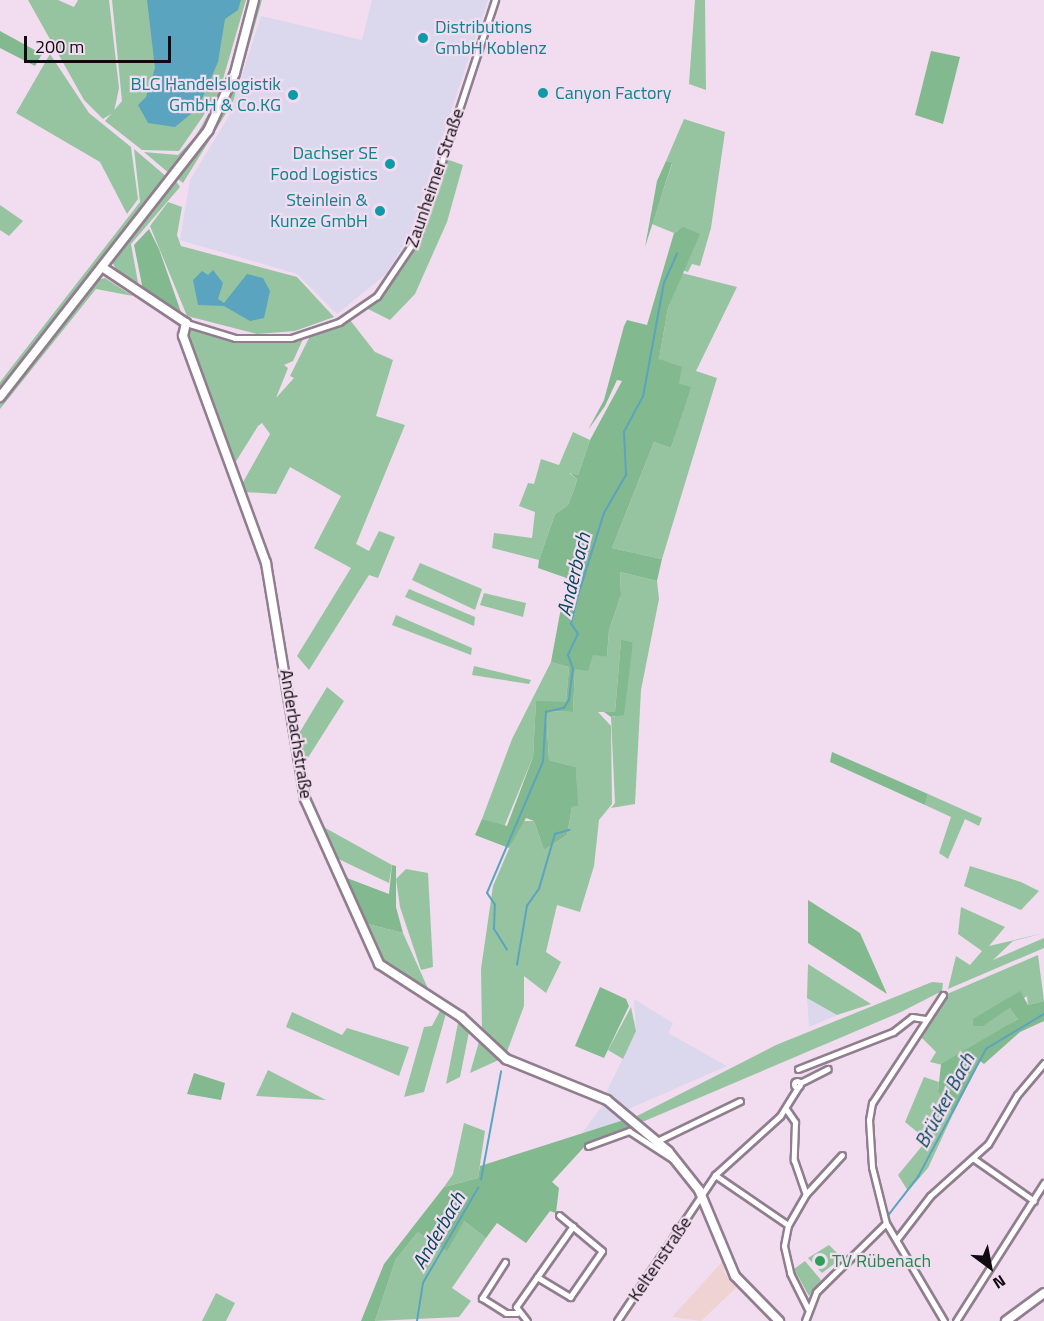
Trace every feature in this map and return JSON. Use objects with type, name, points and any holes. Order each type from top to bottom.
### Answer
[{"type":"main road","points":[[0,397],[208,131],[235,73],[254,0]]},
{"type":"main road","name":"Zaunheimer Straße","points":[[102,267],[186,323]]},
{"type":"main road","name":"Anderbachstraße","points":[[186,323],[184,342],[214,411],[266,563],[308,807],[376,958],[396,979],[461,1017],[506,1059],[599,1096],[625,1113],[657,1141],[679,1161],[702,1196],[731,1271],[779,1321]]},
{"type":"main road","points":[[1006,1321],[1044,1293]]},
{"type":"street","name":"Zaunheimer Straße","points":[[186,323],[235,338],[291,338],[345,320],[377,296],[417,237],[495,0]]},
{"type":"street","points":[[943,995],[872,1103],[872,1167],[886,1223],[944,1321]]},
{"type":"street","points":[[798,1070],[894,1032],[912,1017],[926,1019]]},
{"type":"street","points":[[897,1239],[930,1196],[974,1159],[1044,1063]]},
{"type":"street","name":"Keltenstraße","points":[[617,1321],[715,1176],[786,1109],[799,1085],[828,1069]]},
{"type":"street","points":[[657,1141],[740,1101]]},
{"type":"street","points":[[786,1109],[794,1117],[794,1160],[806,1194]]},
{"type":"street","points":[[588,1146],[629,1131],[671,1163],[679,1161]]},
{"type":"street","points":[[808,1309],[788,1266],[788,1225],[806,1194],[842,1155]]},
{"type":"street","points":[[974,1159],[1034,1201]]},
{"type":"street","points":[[715,1176],[788,1225]]},
{"type":"street","points":[[956,1321],[1044,1183]]},
{"type":"street","points":[[537,1277],[570,1297],[588,1275],[602,1248],[559,1215]]},
{"type":"street","points":[[805,1321],[808,1309],[822,1285],[886,1223]]},
{"type":"street","points":[[517,1312],[537,1277],[573,1226]]},
{"type":"street","points":[[505,1262],[482,1298],[506,1313],[517,1312],[527,1321]]},
{"type":"shaded area","points":[[372,0],[488,0],[410,235],[385,275],[337,314],[297,274],[180,240],[190,180],[229,116],[261,16],[362,40]]},
{"type":"shaded area","points":[[807,998],[837,1015],[809,1027]]},
{"type":"shaded area","points":[[634,999],[673,1023],[668,1033],[727,1066],[626,1110],[605,1095],[636,1031]]},
{"type":"shaded area","points":[[605,1102],[627,1119],[579,1137]]},
{"type":"shaded area","points":[[723,1261],[724,1273],[739,1285],[701,1321],[672,1317]]},
{"type":"green space","points":[[28,0],[58,0],[74,7],[78,0],[109,0],[119,88],[114,112],[103,119],[84,100]]},
{"type":"green space","points":[[112,0],[246,0],[219,93],[179,151],[142,150],[105,121],[122,101]]},
{"type":"green space","points":[[248,0],[228,84],[198,142],[170,174],[144,152],[178,155],[196,136],[226,82]]},
{"type":"green space","points":[[257,0],[262,0],[233,102],[183,183],[178,179],[230,93]]},
{"type":"green space","points":[[695,0],[705,0],[706,90],[689,84]]},
{"type":"green space","points":[[0,31],[42,54],[35,66],[0,48]]},
{"type":"green space","points":[[931,51],[960,57],[943,124],[915,115]]},
{"type":"green space","points":[[50,54],[89,113],[131,147],[138,199],[127,214],[100,162],[16,113]]},
{"type":"green space","points":[[684,119],[725,132],[711,228],[700,266],[692,264],[688,272],[682,270],[686,264],[678,230],[674,233],[652,224],[672,164],[666,161]]},
{"type":"green space","points":[[134,149],[168,178],[0,393],[0,382],[140,202]]},
{"type":"green space","points":[[446,159],[463,165],[447,222],[415,294],[390,320],[368,309],[412,255]]},
{"type":"green space","points":[[666,161],[672,163],[645,247],[657,181]]},
{"type":"green space","points":[[176,181],[180,187],[131,244],[139,288],[122,279],[112,262]]},
{"type":"green space","points":[[168,202],[182,207],[177,235],[181,246],[297,277],[334,317],[295,331],[257,334],[187,316],[150,226]]},
{"type":"green space","points":[[0,205],[23,221],[9,236],[0,230]]},
{"type":"green space","points":[[683,227],[700,234],[668,308],[659,359],[682,367],[679,383],[691,387],[671,448],[654,442],[612,548],[662,559],[657,581],[620,572],[621,595],[609,630],[607,657],[593,655],[588,671],[575,669],[573,712],[546,711],[549,760],[576,767],[578,806],[572,807],[567,835],[544,850],[534,821],[526,818],[509,848],[475,835],[482,819],[507,826],[533,757],[536,701],[566,702],[569,667],[551,662],[560,613],[575,581],[538,568],[539,560],[555,514],[568,505],[575,487],[577,479],[570,473],[578,475],[590,440],[622,381],[617,380],[605,406],[588,430],[604,400],[624,326],[627,320],[647,325],[674,233]]},
{"type":"green space","points":[[149,229],[159,249],[183,318],[143,290],[134,245]]},
{"type":"green space","points":[[682,273],[737,287],[696,371],[717,378],[662,559],[612,548],[654,442],[671,448],[690,387],[679,383],[679,376],[659,359],[668,308]]},
{"type":"green space","points":[[105,278],[133,296],[96,289],[0,409],[0,401],[97,280]]},
{"type":"green space","points":[[350,320],[375,352],[393,360],[376,416],[405,425],[356,544],[369,551],[379,531],[395,537],[378,578],[369,575],[309,670],[297,656],[351,568],[314,548],[341,496],[290,467],[276,494],[245,492],[242,484],[270,434],[262,423],[258,426],[235,463],[186,338],[190,329],[248,342],[304,337],[293,361],[284,365],[288,368],[276,398],[294,378],[290,376],[310,336]]},
{"type":"green space","points":[[573,432],[590,440],[578,475],[569,473],[577,479],[575,487],[568,505],[555,514],[539,560],[492,548],[494,533],[532,538],[535,512],[519,506],[528,483],[534,484],[541,459],[559,465]]},
{"type":"green space","points":[[420,563],[482,589],[475,610],[412,580]]},
{"type":"green space","points":[[620,572],[657,581],[659,599],[641,690],[635,804],[611,808],[615,803],[611,717],[615,717],[633,642],[621,641],[615,712],[598,712],[611,726],[612,804],[599,820],[594,866],[580,912],[557,905],[546,952],[561,962],[546,993],[524,976],[524,1006],[505,1057],[482,1031],[481,969],[493,886],[521,821],[534,821],[544,850],[567,835],[572,807],[577,806],[576,767],[549,760],[546,711],[573,712],[575,669],[592,654],[607,657],[609,630],[621,595]]},
{"type":"green space","points":[[409,589],[475,617],[474,626],[405,597]]},
{"type":"green space","points":[[484,593],[526,603],[523,617],[480,605]]},
{"type":"green space","points":[[396,615],[472,648],[471,655],[392,625]]},
{"type":"green space","points":[[621,640],[633,642],[624,715],[611,717],[604,712],[615,712]]},
{"type":"green space","points":[[551,662],[569,667],[566,702],[536,702],[533,757],[504,827],[482,819],[512,739]]},
{"type":"green space","points":[[474,666],[531,680],[529,684],[472,675]]},
{"type":"green space","points":[[327,687],[344,701],[304,764],[313,806],[320,825],[392,865],[389,883],[330,855],[309,802],[298,735]]},
{"type":"green space","points":[[832,752],[928,794],[925,805],[830,762]]},
{"type":"green space","points":[[928,794],[982,818],[979,826],[965,819],[948,859],[939,853],[951,817],[925,805]]},
{"type":"green space","points":[[392,865],[396,866],[396,907],[403,933],[360,922],[339,875],[389,894]]},
{"type":"green space","points":[[970,866],[1021,882],[1039,891],[1021,910],[964,886]]},
{"type":"green space","points":[[406,869],[428,873],[433,967],[421,970],[400,907],[396,879]]},
{"type":"green space","points":[[808,900],[860,933],[887,994],[808,943]]},
{"type":"green space","points":[[961,907],[1005,927],[989,946],[1044,933],[1013,941],[993,960],[1044,938],[1044,948],[948,989],[956,956],[970,965],[982,951],[958,934]]},
{"type":"green space","points":[[360,922],[403,933],[430,993],[380,961]]},
{"type":"green space","points":[[1038,955],[1044,1001],[1028,1005],[1027,996],[983,1026],[1010,1008],[1019,1018],[947,1066],[930,1062],[936,1052],[919,1035],[947,994]]},
{"type":"green space","points":[[808,964],[871,1004],[837,1015],[807,998]]},
{"type":"green space","points":[[932,982],[943,983],[942,991],[901,1012],[640,1123],[635,1117],[776,1045]]},
{"type":"green space","points":[[600,987],[626,999],[629,1006],[604,1058],[575,1046]]},
{"type":"green space","points":[[1020,991],[1028,1005],[1044,1001],[1044,1021],[1020,1032],[984,1064],[980,1061],[953,1114],[938,1092],[941,1064],[1018,1019],[1010,1008],[983,1026],[973,1026],[973,1019]]},
{"type":"green space","points":[[442,1007],[447,1010],[424,1092],[404,1097],[424,1027],[432,1026]]},
{"type":"green space","points":[[631,1007],[636,1031],[623,1059],[608,1050]]},
{"type":"green space","points":[[292,1012],[342,1035],[347,1028],[409,1047],[399,1076],[286,1027]]},
{"type":"green space","points":[[459,1018],[470,1027],[460,1077],[446,1084]]},
{"type":"green space","points":[[480,1038],[501,1059],[470,1073]]},
{"type":"green space","points":[[268,1070],[326,1100],[256,1096]]},
{"type":"green space","points":[[194,1073],[225,1083],[221,1100],[187,1094]]},
{"type":"green space","points":[[924,1077],[939,1082],[938,1092],[953,1114],[928,1168],[908,1191],[898,1175],[927,1140],[905,1122]]},
{"type":"green space","points":[[627,1119],[636,1126],[586,1145],[552,1182],[559,1188],[556,1213],[550,1211],[526,1243],[497,1223],[486,1238],[464,1221],[447,1251],[418,1232],[396,1259],[375,1321],[361,1321],[384,1264],[444,1187],[478,1178],[480,1166]]},
{"type":"green space","points":[[464,1123],[485,1131],[478,1178],[444,1187],[453,1174]]},
{"type":"green space","points":[[464,1221],[486,1238],[452,1288],[471,1301],[459,1317],[375,1321],[396,1259],[418,1232]]},
{"type":"green space","points":[[829,1245],[842,1258],[822,1273],[808,1258]]},
{"type":"green space","points":[[805,1261],[821,1280],[809,1296],[794,1269]]},
{"type":"green space","points":[[216,1293],[235,1303],[226,1321],[202,1321]]},
{"type":"water","points":[[147,0],[241,0],[238,10],[225,19],[218,62],[198,108],[175,127],[148,123],[138,105],[146,97],[155,68]]},
{"type":"water","points":[[213,270],[223,283],[218,299],[224,303],[247,274],[263,278],[270,291],[264,318],[250,321],[224,306],[198,305],[193,280],[202,271],[208,275]]},
{"type":"waterway","name":"Anderbach","points":[[507,950],[494,929],[495,905],[487,893],[543,762],[546,712],[564,708],[569,700],[573,669],[568,655],[578,634],[571,624],[576,602],[604,513],[626,475],[624,432],[643,397],[664,283],[677,254]]},
{"type":"waterway","points":[[517,965],[527,906],[539,889],[555,834],[569,830]]},
{"type":"waterway","name":"Brücker Bach","points":[[887,1217],[918,1177],[986,1049],[1044,1014]]},
{"type":"waterway","name":"Anderbach","points":[[481,1180],[501,1072]]},
{"type":"waterway","name":"Anderbach","points":[[417,1321],[423,1283],[478,1188]]},
{"type":"place","name":"Distributions GmbH Koblenz","points":[[423,38]]},
{"type":"place","name":"Canyon Factory","points":[[543,93]]},
{"type":"place","name":"BLG Handelslogistik GmbH & Co.KG","points":[[293,95]]},
{"type":"place","name":"Dachser SE Food Logistics","points":[[390,164]]},
{"type":"place","name":"Steinlein & Kunze GmbH","points":[[380,211]]},
{"type":"place","name":"TV Rübenach","points":[[820,1261]]}]
